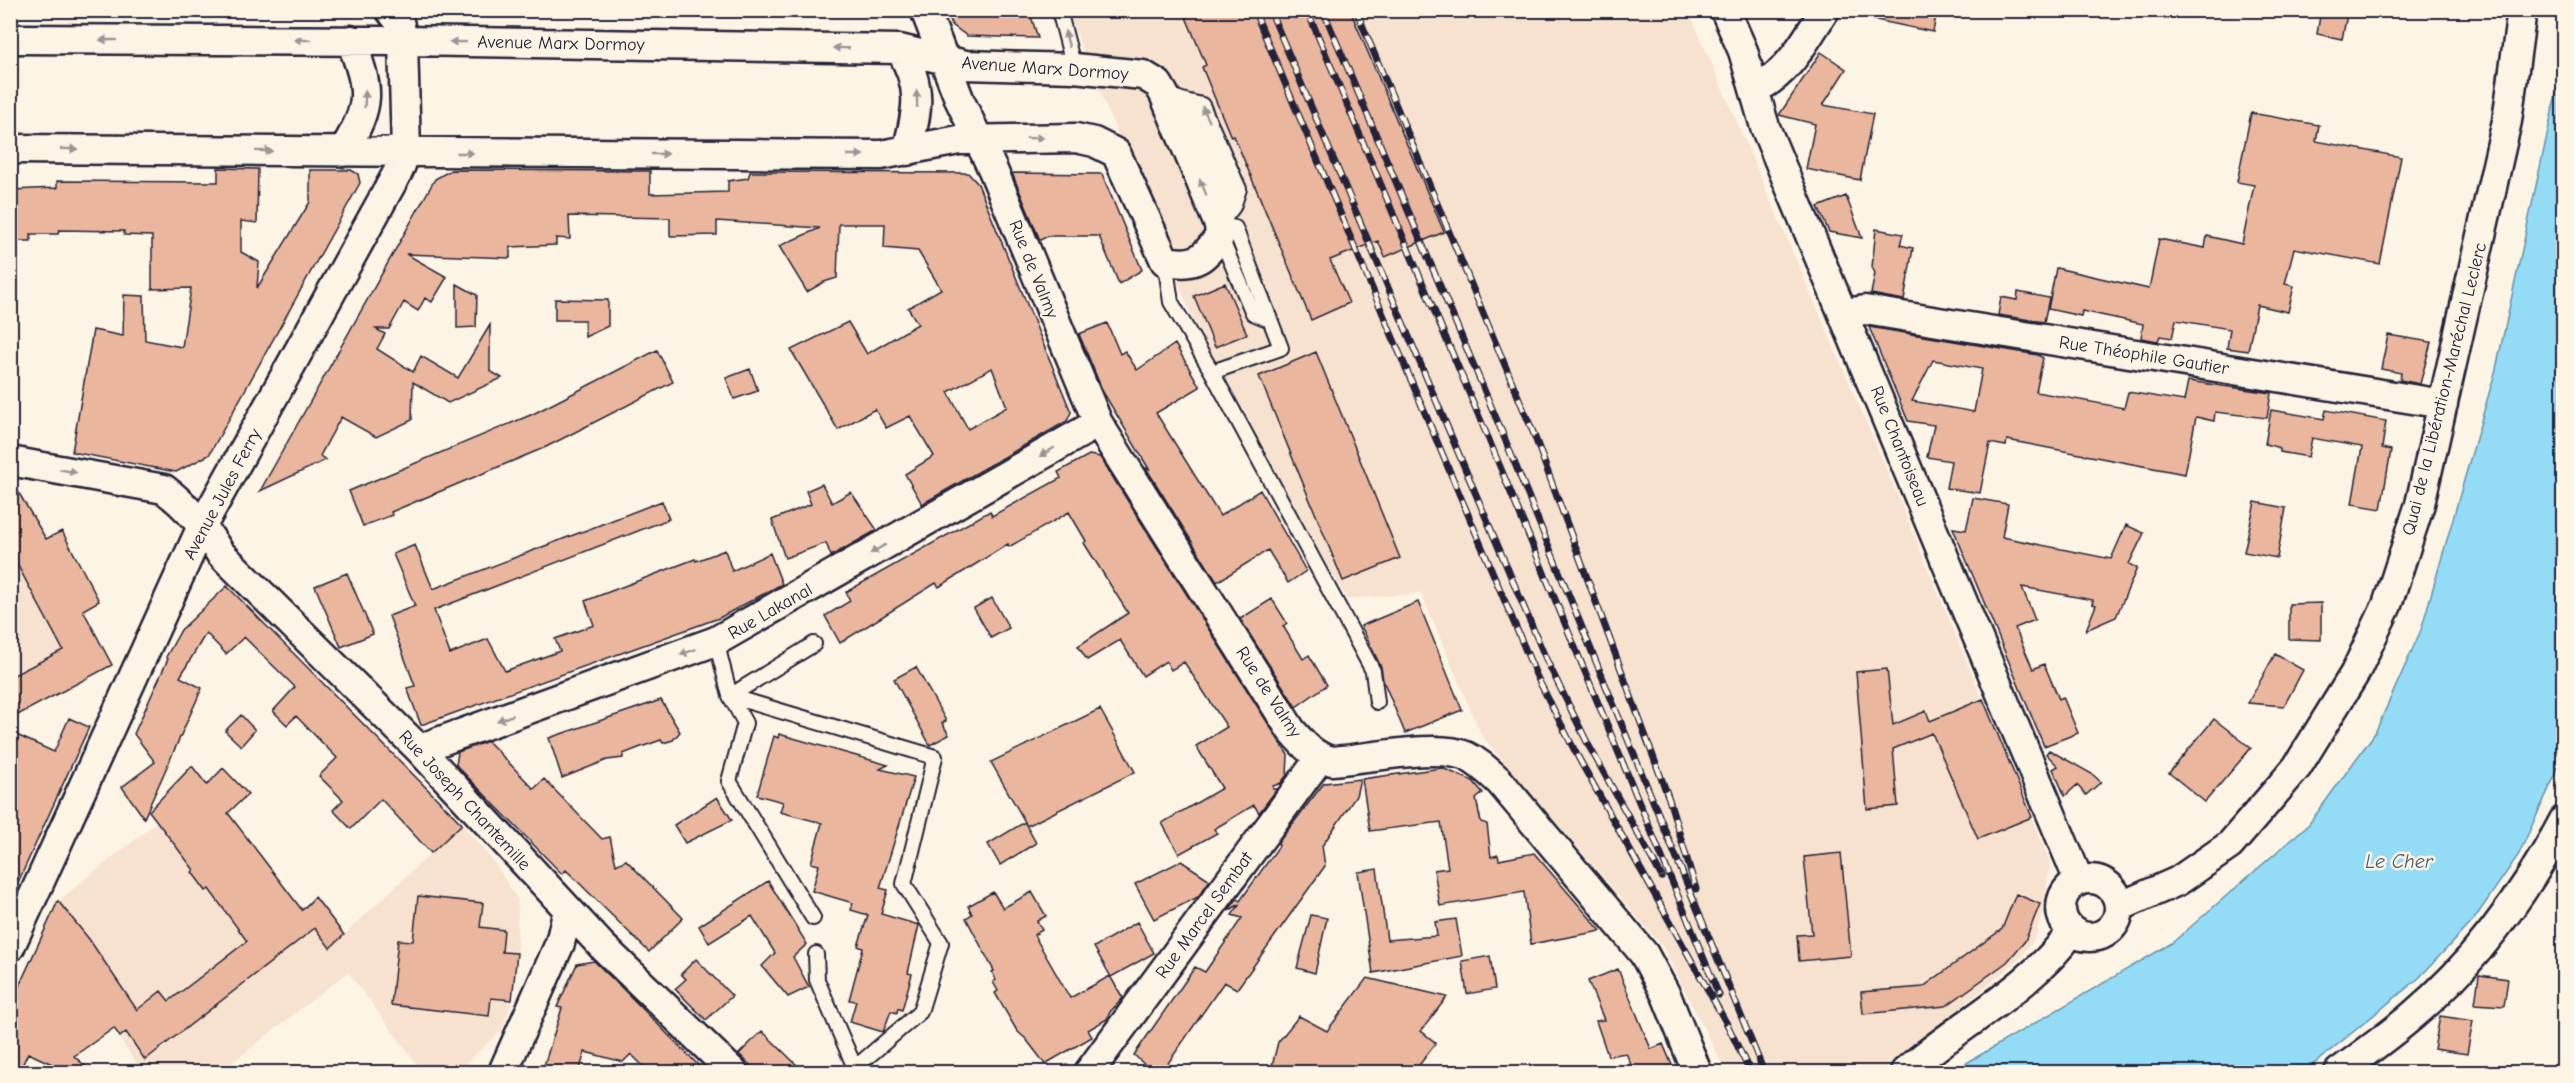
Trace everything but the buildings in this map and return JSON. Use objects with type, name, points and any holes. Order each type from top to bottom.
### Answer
[{"type":"street","name":"Avenue Jules Ferry","points":[[10,947],[203,524],[399,170],[406,152],[403,41],[399,21],[390,10]]},
{"type":"street","name":"Rue de Valmy","points":[[925,10],[977,140],[993,170],[1098,423],[1291,730],[1320,758]]},
{"type":"street","name":"Rue Chantoiseau","points":[[1725,10],[1743,51],[1766,127],[2079,881]]},
{"type":"street","points":[[1755,89],[1770,83],[1787,67],[1825,10]]},
{"type":"street","name":"Quai de la Libération-Maréchal Leclerc","points":[[2119,906],[2178,881],[2230,845],[2297,767],[2355,673],[2387,605],[2420,504],[2443,404],[2507,120],[2522,10]]},
{"type":"street","name":"Avenue Marx Dormoy","points":[[10,39],[351,40],[900,49],[946,60],[999,68],[1074,68],[1143,75],[1175,97],[1224,223]]},
{"type":"street","points":[[343,152],[366,104],[365,78],[351,40]]},
{"type":"street","points":[[900,49],[910,66],[918,101],[907,151]]},
{"type":"street","points":[[10,149],[881,155],[959,140],[1076,138],[1095,142],[1116,153],[1165,261],[1185,264],[1198,261],[1224,223]]},
{"type":"street","name":"Rue Théophile Gautier","points":[[1845,313],[1865,309],[2443,404]]},
{"type":"street","name":"Rue Lakanal","points":[[419,749],[716,641],[1098,423]]},
{"type":"street","name":"Rue Joseph Chantemille","points":[[10,461],[164,489],[181,502],[203,524],[220,553],[419,749],[602,945],[733,1072]]},
{"type":"street","points":[[1320,758],[1332,761],[1442,751],[1465,756],[1483,767],[1500,782],[1644,954],[1666,995],[1697,1072]]},
{"type":"street","name":"Rue Marcel Sembat","points":[[1089,1072],[1320,758]]},
{"type":"street","points":[[2339,1072],[2413,1016],[2461,970],[2499,924],[2539,866],[2564,820]]},
{"type":"street","points":[[2097,880],[2106,884],[2117,897],[2119,906],[2114,924],[2099,936],[2090,937],[2072,931],[2062,917],[2061,908],[2066,892],[2079,881],[2097,880]]},
{"type":"street","points":[[502,1071],[560,943],[568,909]]},
{"type":"street","points":[[1905,1072],[2038,970],[2059,950],[2072,931]]},
{"type":"lane","points":[[1059,10],[1074,68]]},
{"type":"lane","points":[[1212,372],[1281,348],[1270,320],[1253,313],[1224,223]]},
{"type":"lane","points":[[1165,261],[1171,302],[1212,372],[1373,671],[1377,702]]},
{"type":"lane","points":[[716,641],[730,696],[745,723],[729,781],[813,918]]},
{"type":"lane","points":[[730,696],[814,644]]},
{"type":"lane","points":[[730,696],[934,757],[904,884],[941,943],[920,1012],[852,1070],[818,980],[816,954]]},
{"type":"shaded area","points":[[1067,11],[1689,11],[1889,475],[2050,862],[2044,906],[2036,936],[2021,958],[1882,1072],[1726,1072],[1662,946],[1481,735],[1421,593],[1347,599],[1218,380]]},
{"type":"shaded area","points":[[16,484],[46,539],[62,531],[99,601],[83,610],[112,665],[11,719],[10,487]]},
{"type":"shaded area","points":[[206,783],[330,948],[462,824],[494,862],[518,900],[517,953],[512,1000],[502,1030],[456,1072],[423,1072],[348,972],[220,1072],[142,1072],[46,927],[58,901]]},
{"type":"water","name":"Le Cher","points":[[2563,62],[2563,758],[2519,854],[2475,918],[2419,978],[2304,1072],[1951,1072],[2172,943],[2309,824],[2375,733],[2421,630],[2496,369]]},
{"type":"railway","points":[[1254,10],[1537,677],[1578,757],[1728,1026],[1750,1072]]},
{"type":"railway","points":[[1270,10],[1546,659],[1589,746],[1662,877]]},
{"type":"railway","points":[[1307,10],[1489,440],[1719,995]]},
{"type":"railway","points":[[1323,10],[1502,432],[1764,1072]]},
{"type":"railway","points":[[1356,10],[1533,432],[1669,799],[1696,889]]}]
